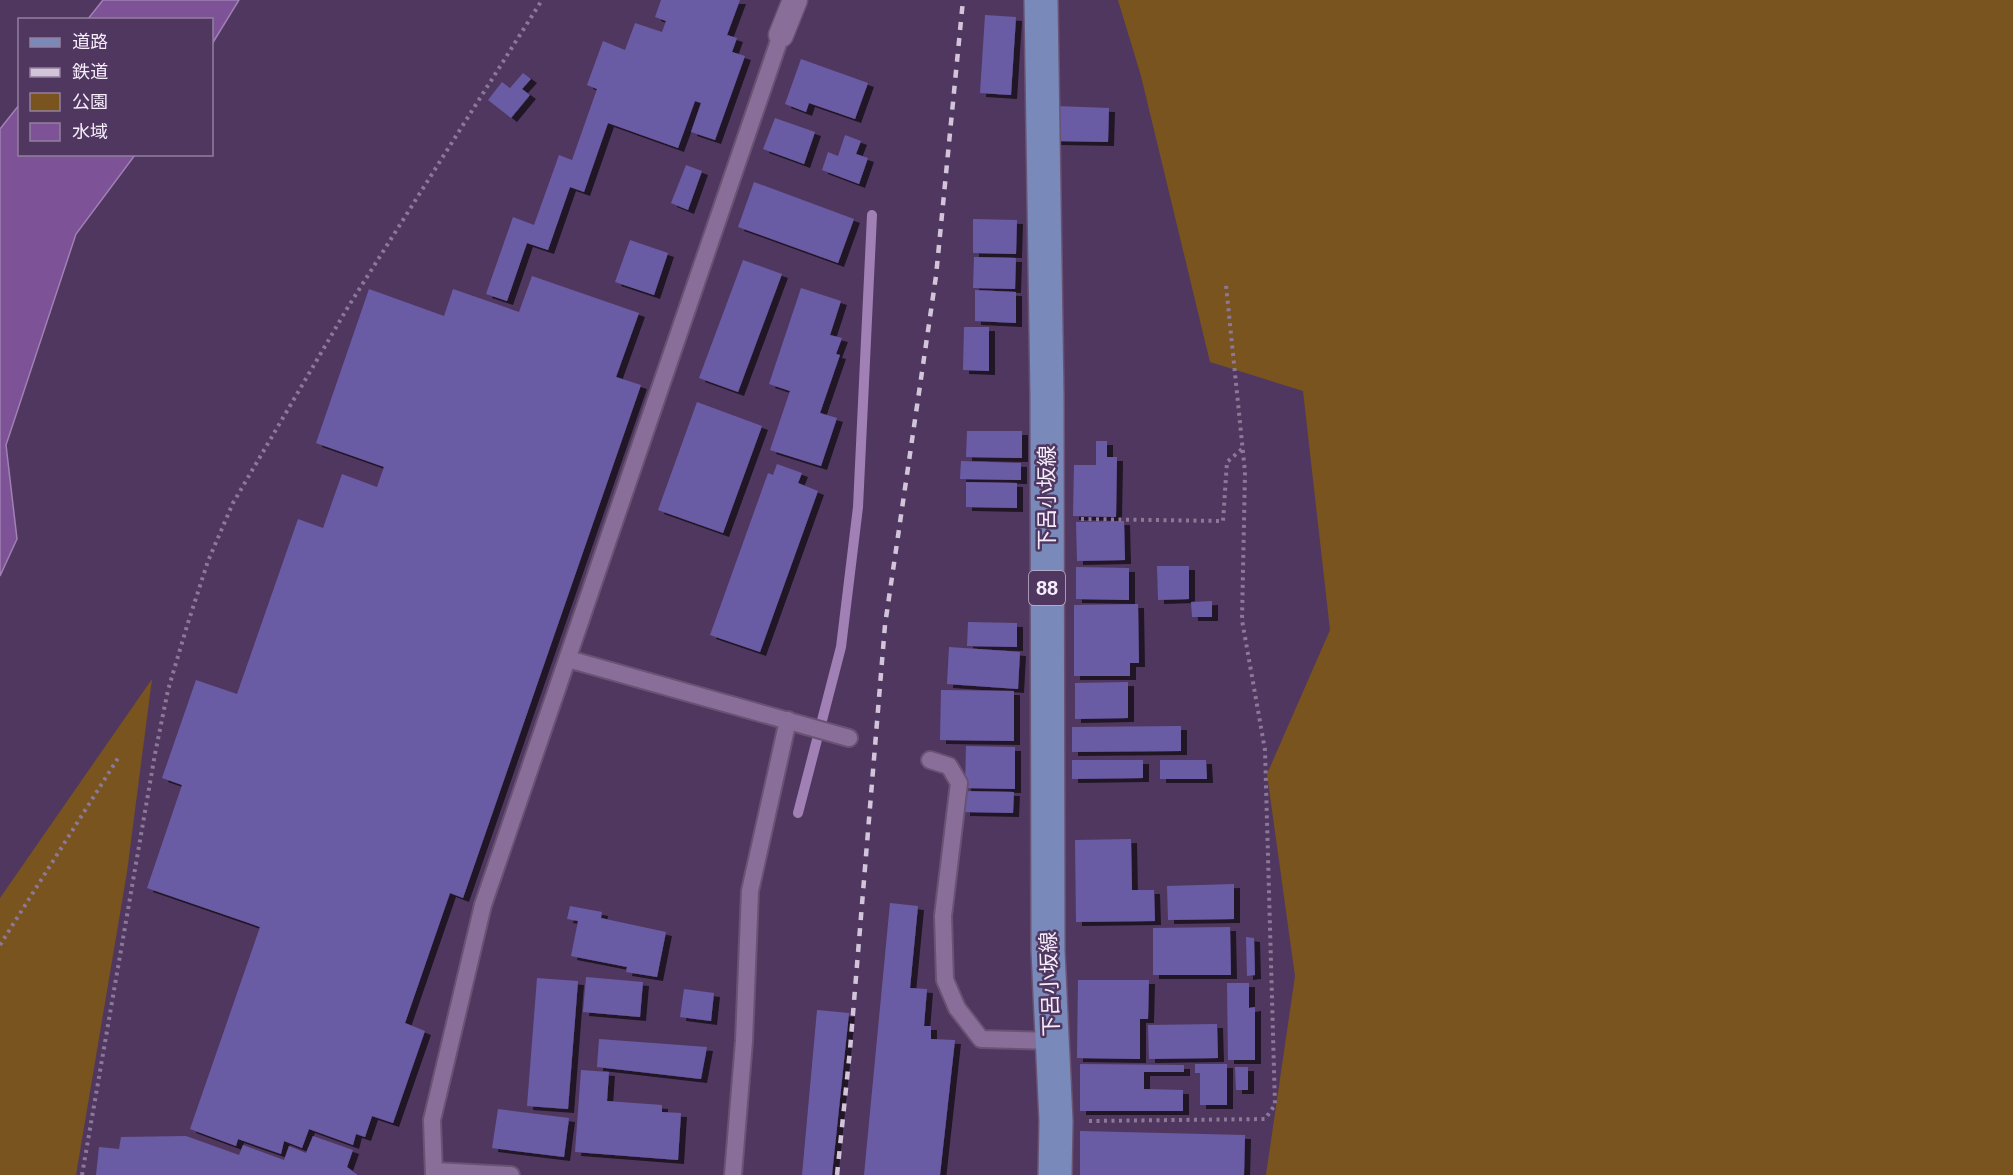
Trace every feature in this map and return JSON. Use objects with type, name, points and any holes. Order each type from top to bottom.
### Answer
[{"type":"main road","name":"下呂小坂線","points":[[1041,0],[1047,519],[1047,860],[1056,1121],[1055,1175]]},
{"type":"street","points":[[782,35],[795,0]]},
{"type":"lane","points":[[511,1175],[435,1173],[432,1120],[483,905],[782,35]]},
{"type":"lane","points":[[568,659],[849,738]]},
{"type":"lane","points":[[734,1175],[744,1041],[750,891],[788,720]]},
{"type":"lane","points":[[930,760],[949,766],[959,783],[944,916],[945,980],[957,1008],[981,1039],[1052,1041]]},
{"type":"path","points":[[82,1175],[168,690],[207,561],[233,503],[289,404],[542,0]]},
{"type":"path","points":[[1056,1121],[1264,1119],[1275,1105],[1264,750],[1242,620],[1245,472],[1227,285]]},
{"type":"path","points":[[1047,519],[1223,521],[1227,462],[1242,448]]},
{"type":"path","points":[[0,945],[120,755]]},
{"type":"green space","points":[[1118,0],[2013,0],[2013,1175],[1266,1175],[1295,976],[1267,774],[1330,630],[1303,391],[1210,362],[1141,76]]},
{"type":"green space","points":[[152,679],[127,872],[76,1175],[0,1175],[0,898]]},
{"type":"water","points":[[103,0],[239,0],[213,42],[213,18],[89,18]]},
{"type":"water","points":[[18,106],[18,156],[134,156],[76,234],[6,445],[17,539],[0,576],[0,129]]},
{"type":"building","points":[[661,0],[740,0],[727,35],[737,38],[732,52],[745,56],[715,140],[691,132],[701,103],[695,101],[678,148],[608,123],[584,192],[570,187],[548,250],[527,243],[507,301],[486,294],[513,217],[534,225],[559,155],[572,160],[597,89],[587,85],[603,41],[625,50],[635,23],[662,32],[666,21],[655,17]]},
{"type":"building","points":[[985,15],[1016,17],[1011,95],[980,93]]},
{"type":"building","points":[[801,59],[868,83],[855,119],[809,103],[806,112],[785,104]]},
{"type":"building","points":[[523,73],[531,79],[522,89],[530,95],[511,118],[488,100],[502,82],[510,88]]},
{"type":"building","points":[[1056,106],[1109,108],[1108,142],[1055,141]]},
{"type":"building","points":[[775,118],[815,132],[804,164],[763,149]]},
{"type":"building","points":[[845,135],[861,141],[856,154],[868,158],[859,184],[822,170],[828,152],[838,156]]},
{"type":"building","points":[[686,165],[702,171],[688,210],[671,203]]},
{"type":"building","points":[[754,182],[854,219],[838,263],[738,227]]},
{"type":"building","points":[[973,219],[1017,220],[1016,254],[973,253]]},
{"type":"building","points":[[630,240],[668,253],[654,295],[615,282]]},
{"type":"building","points":[[974,257],[1016,258],[1015,289],[973,288]]},
{"type":"building","points":[[743,260],[782,274],[738,392],[699,378]]},
{"type":"building","points":[[532,276],[639,313],[616,377],[641,385],[463,898],[450,893],[405,1023],[425,1031],[393,1123],[372,1116],[365,1137],[356,1134],[353,1145],[309,1129],[302,1148],[284,1141],[281,1154],[238,1139],[236,1146],[190,1129],[260,927],[147,888],[182,785],[162,778],[196,680],[237,694],[298,519],[323,528],[342,474],[377,487],[384,467],[316,443],[369,289],[444,316],[453,289],[519,312]]},
{"type":"building","points":[[801,288],[841,301],[830,335],[842,338],[836,354],[840,355],[820,413],[837,418],[821,466],[770,450],[790,391],[769,384]]},
{"type":"building","points":[[975,290],[1016,292],[1016,323],[975,321]]},
{"type":"building","points":[[964,327],[989,327],[989,371],[963,370]]},
{"type":"building","points":[[697,402],[762,426],[723,533],[658,510]]},
{"type":"building","points":[[967,431],[1022,431],[1022,458],[966,457]]},
{"type":"building","points":[[1096,441],[1107,441],[1107,457],[1117,457],[1116,517],[1073,516],[1074,465],[1096,465]]},
{"type":"building","points":[[961,461],[1021,463],[1021,480],[960,479]]},
{"type":"building","points":[[777,464],[802,473],[798,483],[818,491],[760,652],[710,635],[768,473],[773,475]]},
{"type":"building","points":[[966,482],[1017,483],[1017,508],[966,507]]},
{"type":"building","points":[[1124,521],[1125,560],[1077,561],[1076,522]]},
{"type":"building","points":[[1157,566],[1189,566],[1189,599],[1158,600]]},
{"type":"building","points":[[1076,567],[1129,568],[1129,600],[1076,599]]},
{"type":"building","points":[[1212,601],[1212,617],[1192,617],[1191,602]]},
{"type":"building","points":[[1138,604],[1139,663],[1130,663],[1130,676],[1074,676],[1074,605]]},
{"type":"building","points":[[968,622],[1017,623],[1017,647],[967,646]]},
{"type":"building","points":[[949,647],[1020,652],[1018,689],[947,684]]},
{"type":"building","points":[[1128,682],[1128,718],[1075,719],[1075,683]]},
{"type":"building","points":[[941,690],[1014,691],[1014,741],[940,740]]},
{"type":"building","points":[[1181,726],[1181,751],[1072,752],[1072,727]]},
{"type":"building","points":[[966,746],[1015,747],[1015,789],[965,788]]},
{"type":"building","points":[[1072,760],[1143,760],[1143,778],[1072,779]]},
{"type":"building","points":[[1160,760],[1206,760],[1207,779],[1160,779]]},
{"type":"building","points":[[964,791],[1014,792],[1013,813],[964,812]]},
{"type":"building","points":[[1131,839],[1132,890],[1154,890],[1155,921],[1076,922],[1075,840]]},
{"type":"building","points":[[1234,884],[1234,919],[1168,920],[1167,886]]},
{"type":"building","points":[[890,903],[918,906],[910,988],[927,989],[924,1026],[931,1026],[931,1039],[955,1040],[940,1175],[864,1175]]},
{"type":"building","points":[[570,906],[602,912],[601,918],[666,932],[657,977],[626,972],[627,967],[571,956],[578,921],[567,919]]},
{"type":"building","points":[[1230,927],[1231,975],[1153,975],[1153,928]]},
{"type":"building","points":[[1246,937],[1254,938],[1255,975],[1247,976]]},
{"type":"building","points":[[586,977],[643,982],[640,1017],[583,1012]]},
{"type":"building","points":[[537,978],[578,981],[568,1109],[527,1106]]},
{"type":"building","points":[[1078,980],[1149,980],[1148,1019],[1140,1019],[1140,1059],[1077,1058]]},
{"type":"building","points":[[1227,983],[1249,983],[1249,1008],[1255,1007],[1255,1060],[1228,1060]]},
{"type":"building","points":[[684,989],[714,993],[711,1021],[680,1017]]},
{"type":"building","points":[[817,1010],[849,1013],[832,1175],[802,1175]]},
{"type":"building","points":[[1217,1024],[1218,1058],[1149,1059],[1148,1025]]},
{"type":"building","points":[[599,1039],[707,1047],[701,1079],[597,1067]]},
{"type":"building","points":[[1080,1064],[1184,1065],[1184,1072],[1144,1072],[1144,1089],[1183,1090],[1183,1111],[1080,1111]]},
{"type":"building","points":[[1195,1064],[1227,1064],[1227,1105],[1200,1105],[1200,1073],[1195,1073]]},
{"type":"building","points":[[1235,1067],[1248,1067],[1248,1090],[1236,1090]]},
{"type":"building","points":[[581,1070],[609,1072],[607,1101],[662,1105],[662,1112],[681,1113],[678,1160],[575,1152]]},
{"type":"building","points":[[498,1109],[569,1118],[564,1157],[492,1148]]},
{"type":"building","points":[[1080,1131],[1245,1135],[1244,1175],[1080,1175]]},
{"type":"building","points":[[186,1136],[239,1155],[243,1145],[284,1160],[289,1146],[306,1153],[313,1136],[353,1150],[347,1167],[358,1175],[96,1175],[99,1147],[119,1149],[121,1137]]},
{"type":"waterway","points":[[798,813],[841,647],[858,507],[872,215]]},
{"type":"railway","points":[[837,1175],[850,1050],[885,625],[936,276],[963,0]]}]
